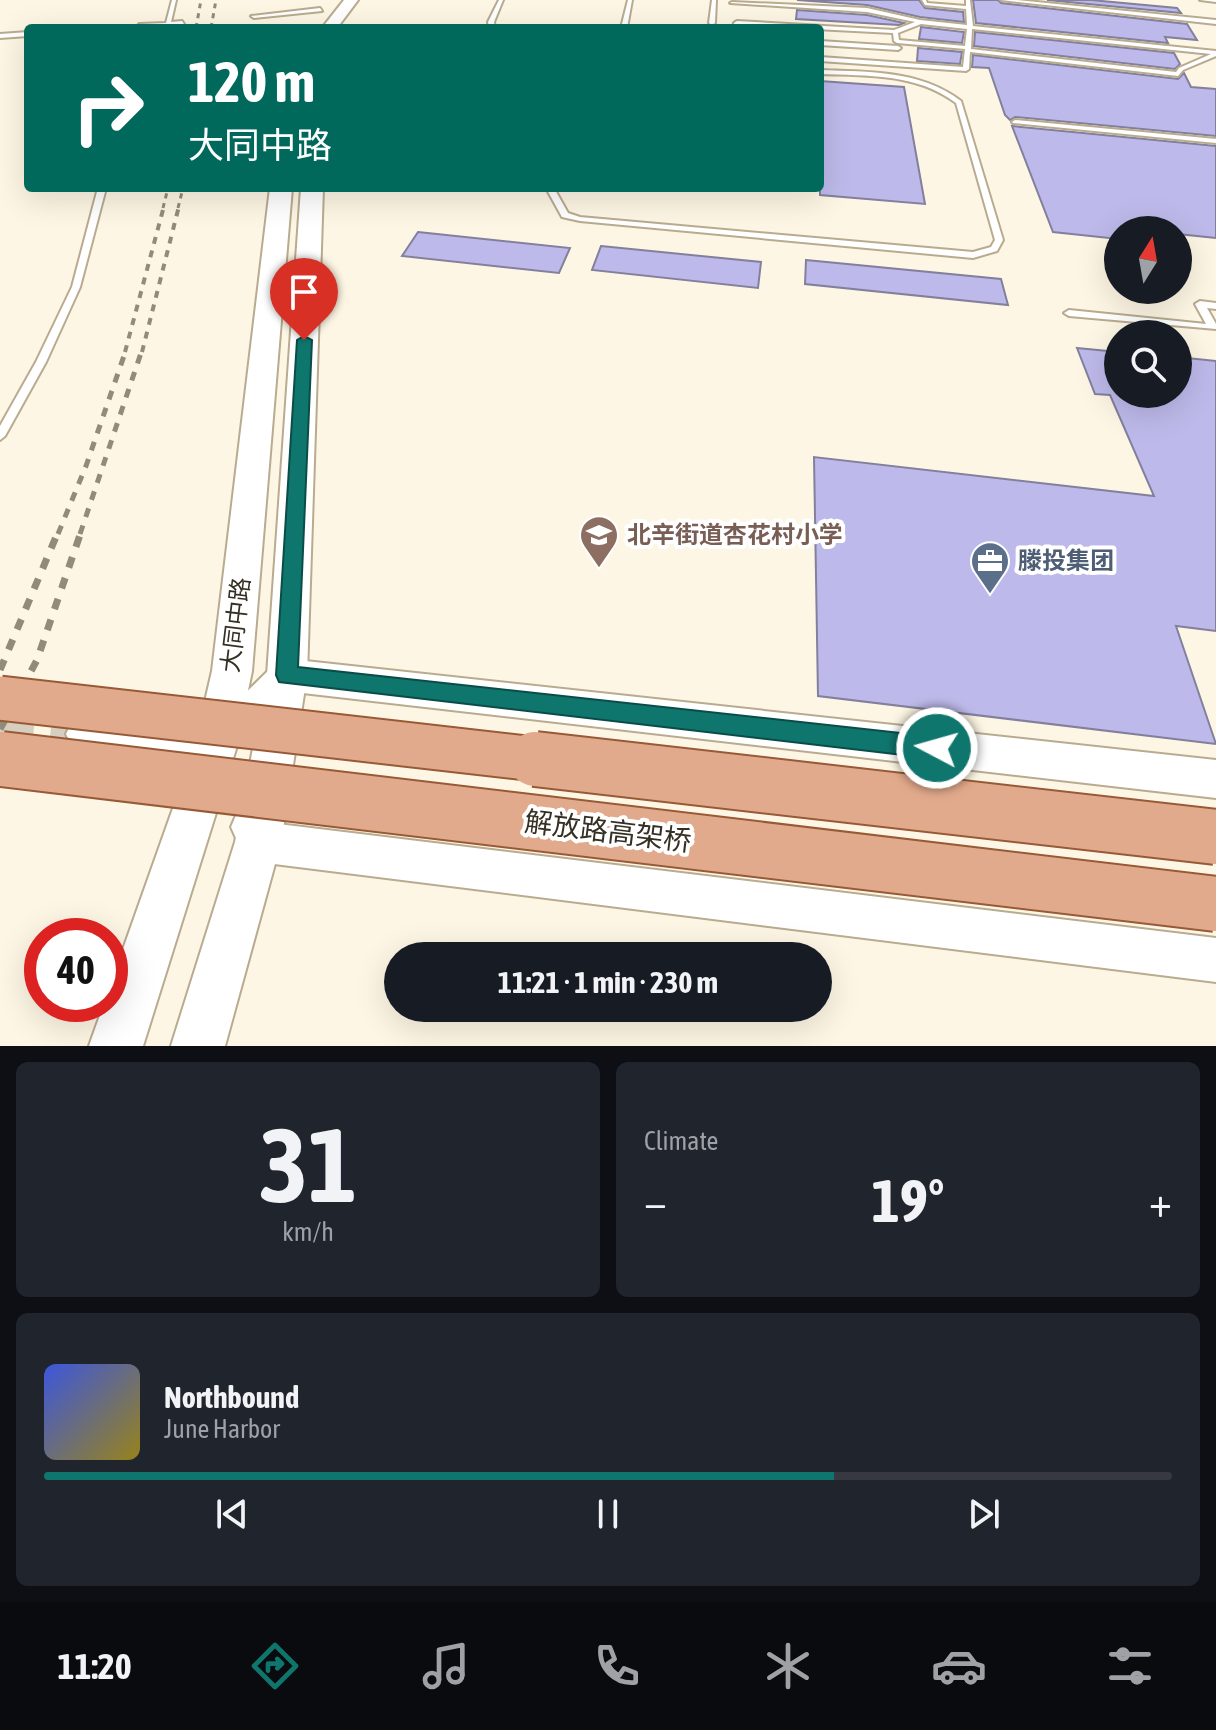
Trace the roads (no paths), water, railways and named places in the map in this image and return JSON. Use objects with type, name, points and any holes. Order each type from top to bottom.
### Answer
[{"type":"main road","points":[[332,24],[351,0]]},
{"type":"main road","points":[[313,24],[325,5]]},
{"type":"main road","name":"大同中路","points":[[116,1046],[215,749],[232,671],[281,192]]},
{"type":"main road","name":"大同中路","points":[[198,1046],[258,842],[287,675],[312,192]]},
{"type":"main road","points":[[0,698],[1216,837]]},
{"type":"main road","name":"解放路高架桥","points":[[0,759],[1216,904]]},
{"type":"street","points":[[215,749],[287,675],[1216,779]]},
{"type":"street","points":[[85,734],[215,749]]},
{"type":"street","points":[[215,749],[258,842],[1216,960]]},
{"type":"lane","points":[[174,0],[168,24],[182,23]]},
{"type":"lane","points":[[491,24],[501,0]]},
{"type":"lane","points":[[625,24],[630,0]]},
{"type":"lane","points":[[712,23],[714,0]]},
{"type":"lane","points":[[824,59],[966,69],[969,4],[925,4],[924,0]]},
{"type":"lane","points":[[1003,0],[1216,22]]},
{"type":"lane","points":[[1202,0],[1216,1]]},
{"type":"lane","points":[[732,3],[867,10],[920,22],[1216,54]]},
{"type":"lane","points":[[254,16],[325,5]]},
{"type":"lane","points":[[824,28],[895,32],[920,22]]},
{"type":"lane","points":[[895,32],[901,65]]},
{"type":"lane","points":[[0,36],[24,34]]},
{"type":"lane","points":[[1079,38],[1087,61]]},
{"type":"lane","points":[[824,43],[969,49],[1178,74],[1181,69],[1216,54]]},
{"type":"lane","points":[[552,192],[565,215],[580,219],[973,255],[994,249],[999,240],[959,102],[950,94],[921,81],[824,72]]},
{"type":"lane","points":[[1015,122],[1216,141]]},
{"type":"lane","points":[[0,436],[41,362],[76,287],[101,192]]},
{"type":"lane","points":[[1069,313],[1213,327],[1200,304],[1216,306]]},
{"type":"tunnel","points":[[0,725],[85,734]]},
{"type":"railway","points":[[197,24],[201,0]]},
{"type":"railway","points":[[212,24],[216,0]]},
{"type":"railway","points":[[163,208],[167,192]]},
{"type":"railway","points":[[178,208],[182,192]]},
{"type":"railway","points":[[125,352],[164,206]]},
{"type":"railway","points":[[142,352],[179,206]]},
{"type":"railway","points":[[58,534],[86,466],[126,350]]},
{"type":"railway","points":[[80,534],[142,350]]},
{"type":"railway","points":[[0,670],[58,532]]},
{"type":"railway","points":[[0,729],[37,660],[81,532]]},
{"type":"place","name":"北辛街道杏花村小学","points":[[599,569]]},
{"type":"place","name":"滕投集团","points":[[990,595]]}]
